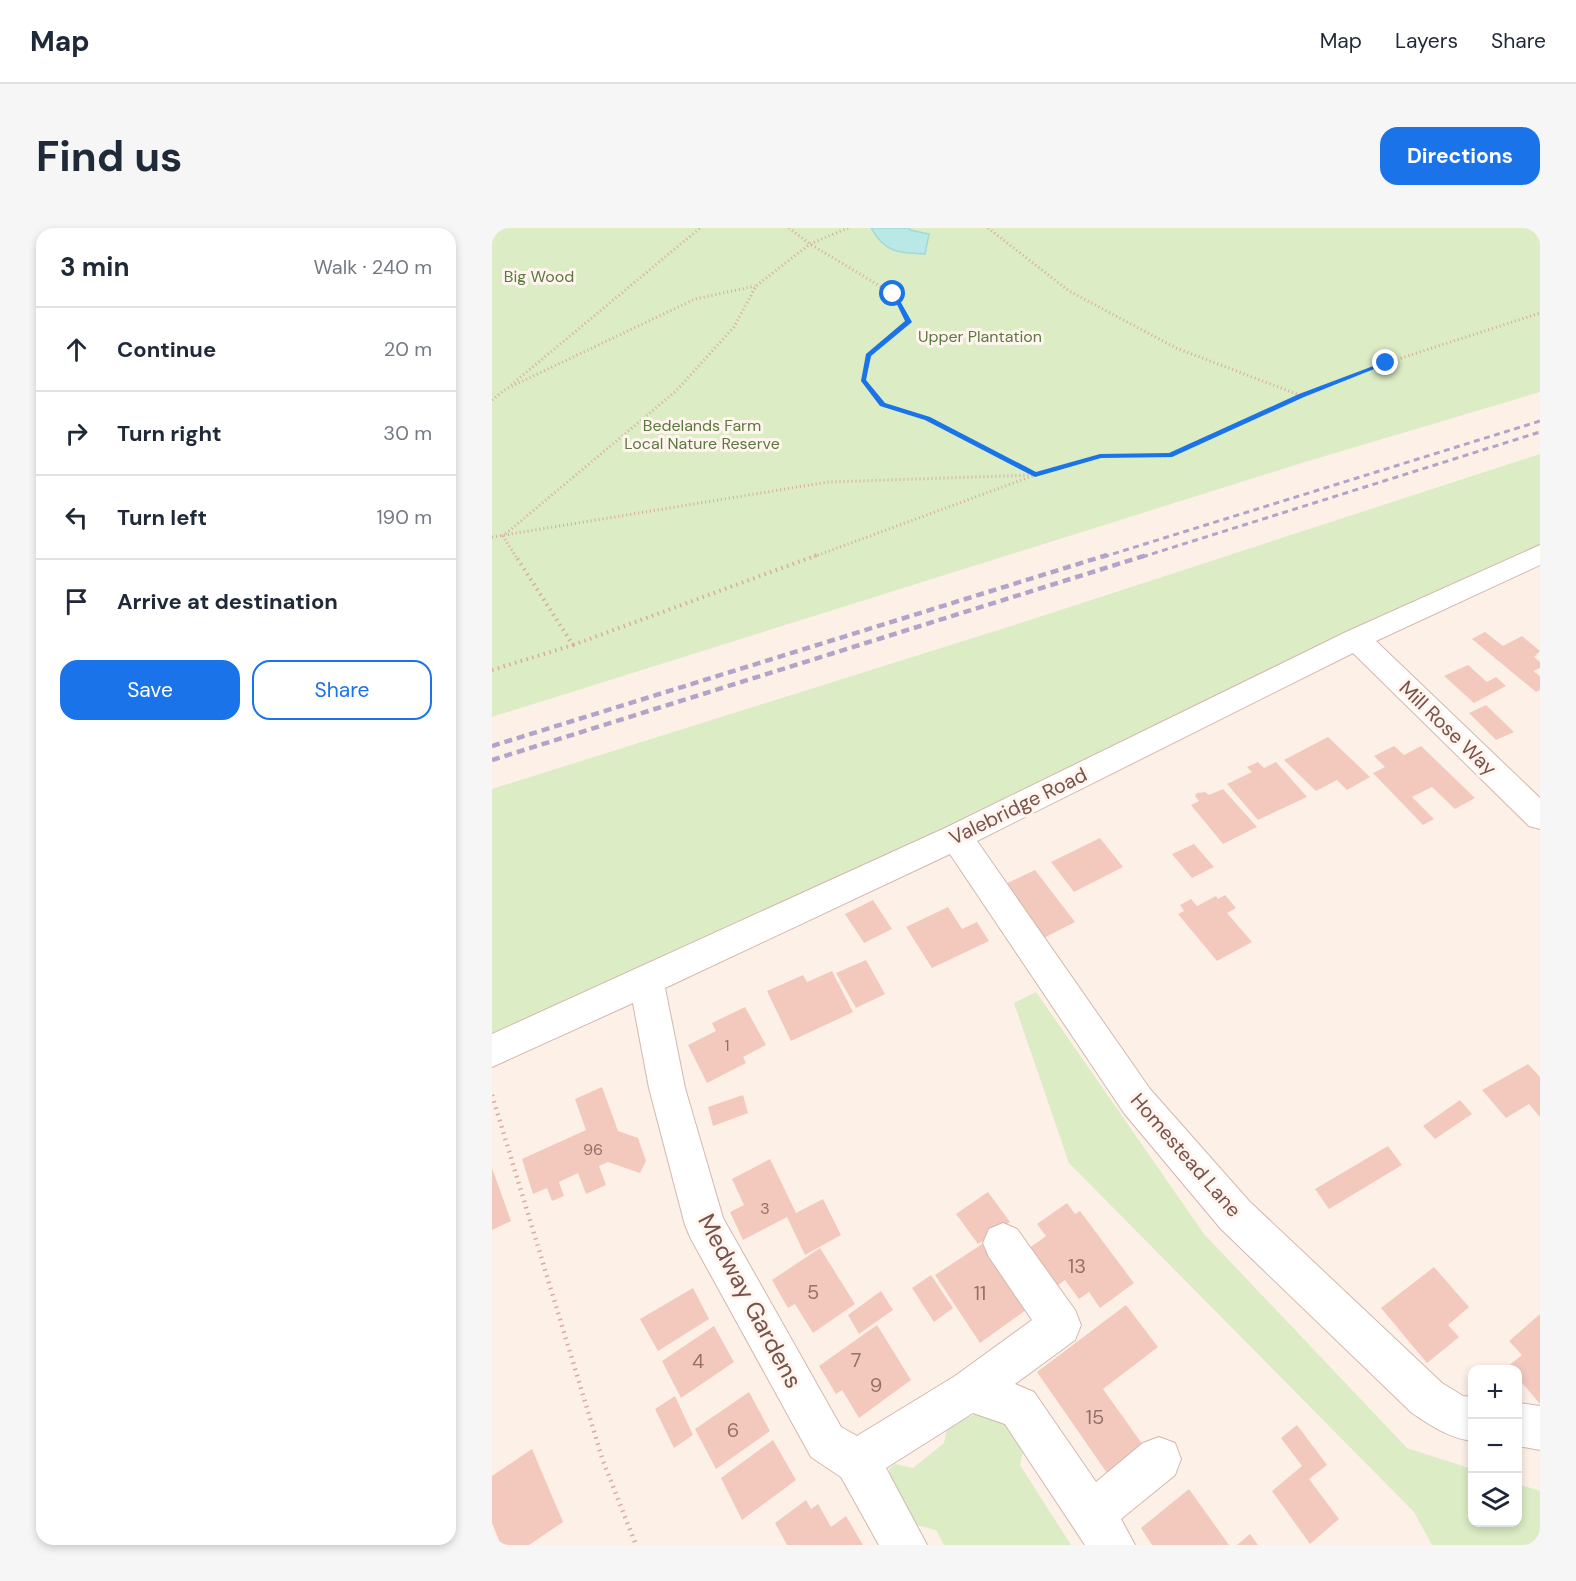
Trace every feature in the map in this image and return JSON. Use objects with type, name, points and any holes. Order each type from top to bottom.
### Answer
[{"type":"street","name":"Valebridge Road","points":[[492,1051],[956,837],[1356,639],[1540,554]]},
{"type":"street","name":"Mill Rose Way","points":[[1356,639],[1540,817]]},
{"type":"street","name":"Homestead Lane","points":[[956,837],[1137,1101],[1235,1215],[1426,1398],[1456,1417],[1468,1418]]},
{"type":"street","name":"Medway Gardens","points":[[646,980],[667,1088],[705,1225],[826,1442],[858,1461]]},
{"type":"street","points":[[904,1545],[858,1461],[970,1391],[1060,1325],[1003,1243]]},
{"type":"street","points":[[970,1391],[1019,1407],[1102,1530],[1159,1459]]},
{"type":"street","points":[[1522,1426],[1540,1428]]},
{"type":"path","points":[[492,400],[700,228]]},
{"type":"path","points":[[789,228],[810,244],[893,294],[909,322],[868,356],[863,380],[883,405],[928,419],[1035,475]]},
{"type":"path","points":[[503,536],[676,391],[734,327],[756,286],[810,244],[848,228]]},
{"type":"path","points":[[988,228],[1069,291],[1156,338],[1176,348],[1302,396]]},
{"type":"path","points":[[506,389],[695,299],[756,286]]},
{"type":"path","points":[[492,670],[573,645],[1035,475],[1100,456],[1170,456],[1302,396],[1386,363],[1540,313]]},
{"type":"path","points":[[492,537],[828,482],[1035,475]]},
{"type":"path","points":[[503,536],[573,645]]},
{"type":"path","points":[[492,1095],[603,1461],[636,1545]]},
{"type":"green space","name":"Bedelands Farm Local Nature Reserve","points":[[492,228],[1540,228],[1540,392],[1305,462],[492,717]]},
{"type":"green space","points":[[1540,454],[1540,554],[492,1051],[492,789],[1008,627]]},
{"type":"green space","points":[[1036,992],[1204,1234],[1407,1448],[1468,1468],[1468,1527],[1522,1527],[1522,1485],[1540,1491],[1540,1545],[1432,1545],[1414,1512],[1069,1163],[1014,1003]]},
{"type":"green space","points":[[975,1415],[996,1418],[1025,1442],[1020,1465],[1071,1545],[944,1545],[936,1530],[916,1525],[893,1485],[889,1469],[895,1464],[913,1468],[944,1443],[948,1424]]},
{"type":"water","points":[[871,228],[909,228],[929,234],[925,254],[900,252],[887,247]]},
{"type":"building","points":[[1485,632],[1503,646],[1522,636],[1540,651],[1534,657],[1540,662],[1540,668],[1533,671],[1540,676],[1540,690],[1536,692],[1472,639]]},
{"type":"building","points":[[1468,665],[1487,682],[1496,677],[1506,686],[1474,703],[1444,676]]},
{"type":"building","points":[[1486,705],[1514,732],[1496,740],[1469,713]]},
{"type":"building","points":[[1328,737],[1370,777],[1347,790],[1337,780],[1316,791],[1284,760]]},
{"type":"building","points":[[1394,746],[1404,755],[1421,746],[1475,798],[1455,809],[1432,787],[1412,797],[1434,819],[1423,825],[1373,773],[1385,767],[1374,756]]},
{"type":"building","points":[[1258,762],[1264,768],[1276,762],[1307,797],[1258,820],[1227,784],[1252,772],[1247,767]]},
{"type":"building","points":[[1223,789],[1257,827],[1223,844],[1191,805],[1199,801],[1195,796],[1197,793],[1205,792],[1209,795]]},
{"type":"building","points":[[1100,838],[1123,867],[1074,892],[1051,862]]},
{"type":"building","points":[[1194,844],[1214,867],[1192,878],[1172,854]]},
{"type":"building","points":[[1035,870],[1075,922],[1038,941],[999,887]]},
{"type":"building","points":[[1225,895],[1236,908],[1227,913],[1252,942],[1217,961],[1178,914],[1184,911],[1180,905],[1191,899],[1197,906],[1216,896],[1218,899]]},
{"type":"building","points":[[873,900],[892,929],[864,943],[845,914]]},
{"type":"building","points":[[948,907],[962,929],[977,922],[989,941],[932,968],[906,927]]},
{"type":"building","points":[[866,960],[885,994],[856,1008],[836,973]]},
{"type":"building","points":[[832,971],[853,1012],[791,1041],[767,991],[803,975],[807,982]]},
{"type":"building","points":[[745,1007],[766,1045],[743,1057],[746,1063],[707,1083],[688,1045],[716,1031],[712,1023]]},
{"type":"building","points":[[1528,1064],[1540,1077],[1540,1117],[1529,1104],[1506,1118],[1482,1090]]},
{"type":"building","points":[[602,1087],[618,1131],[638,1138],[646,1161],[640,1173],[608,1162],[599,1166],[606,1185],[586,1194],[578,1173],[559,1182],[564,1196],[552,1201],[547,1188],[533,1194],[522,1159],[586,1130],[575,1099]]},
{"type":"building","points":[[743,1095],[748,1113],[713,1126],[708,1107]]},
{"type":"building","points":[[1460,1100],[1472,1114],[1435,1139],[1423,1126]]},
{"type":"building","points":[[1388,1146],[1402,1165],[1329,1209],[1315,1189]]},
{"type":"building","points":[[770,1159],[796,1213],[823,1199],[841,1235],[805,1255],[787,1217],[743,1240],[730,1212],[744,1205],[732,1179]]},
{"type":"building","points":[[492,1168],[511,1221],[492,1230]]},
{"type":"building","points":[[988,1192],[1010,1222],[978,1244],[956,1214]]},
{"type":"building","points":[[1067,1203],[1075,1214],[1080,1211],[1134,1283],[1100,1308],[1089,1292],[1079,1299],[1065,1280],[1050,1291],[1024,1252],[1046,1236],[1037,1224]]},
{"type":"building","points":[[982,1244],[1026,1310],[980,1343],[935,1275]]},
{"type":"building","points":[[820,1248],[855,1304],[813,1333],[795,1304],[788,1308],[772,1280]]},
{"type":"building","points":[[1434,1267],[1469,1307],[1448,1325],[1459,1337],[1427,1363],[1381,1308]]},
{"type":"building","points":[[931,1275],[953,1308],[934,1322],[912,1288]]},
{"type":"building","points":[[693,1288],[709,1319],[658,1351],[640,1319]]},
{"type":"building","points":[[881,1291],[893,1310],[859,1334],[848,1315]]},
{"type":"building","points":[[1126,1305],[1158,1347],[1103,1389],[1143,1445],[1107,1473],[1037,1372]]},
{"type":"building","points":[[1540,1314],[1540,1404],[1522,1383],[1522,1365],[1510,1365],[1522,1355],[1509,1341]]},
{"type":"building","points":[[877,1325],[911,1380],[859,1418],[842,1390],[836,1394],[819,1366]]},
{"type":"building","points":[[714,1326],[734,1362],[681,1398],[662,1361]]},
{"type":"building","points":[[749,1392],[770,1431],[716,1469],[695,1429]]},
{"type":"building","points":[[675,1396],[693,1435],[674,1448],[655,1409]]},
{"type":"building","points":[[1297,1425],[1327,1465],[1309,1479],[1339,1519],[1310,1544],[1272,1491],[1302,1466],[1281,1438]]},
{"type":"building","points":[[773,1440],[796,1480],[742,1520],[721,1478]]},
{"type":"building","points":[[532,1449],[563,1522],[529,1545],[501,1545],[492,1523],[492,1476]]},
{"type":"building","points":[[1189,1489],[1229,1545],[1152,1545],[1141,1528]]},
{"type":"building","points":[[806,1500],[811,1509],[818,1504],[831,1527],[846,1516],[863,1545],[787,1545],[775,1523]]},
{"type":"building","points":[[1250,1534],[1258,1545],[1237,1545]]},
{"type":"railway","points":[[1103,557],[1540,421]]},
{"type":"railway","points":[[1142,557],[1540,432]]},
{"type":"railway","points":[[492,746],[1107,555]]},
{"type":"railway","points":[[492,760],[1147,555]]},
{"type":"route","points":[[893,294],[909,322],[868,356],[863,380],[883,405],[928,419],[1035,475],[1100,456],[1170,456],[1302,396],[1386,363]]},
{"type":"park label","name":"Big Wood","points":[[539,276]]},
{"type":"park label","name":"Upper Plantation","points":[[980,336]]}]
